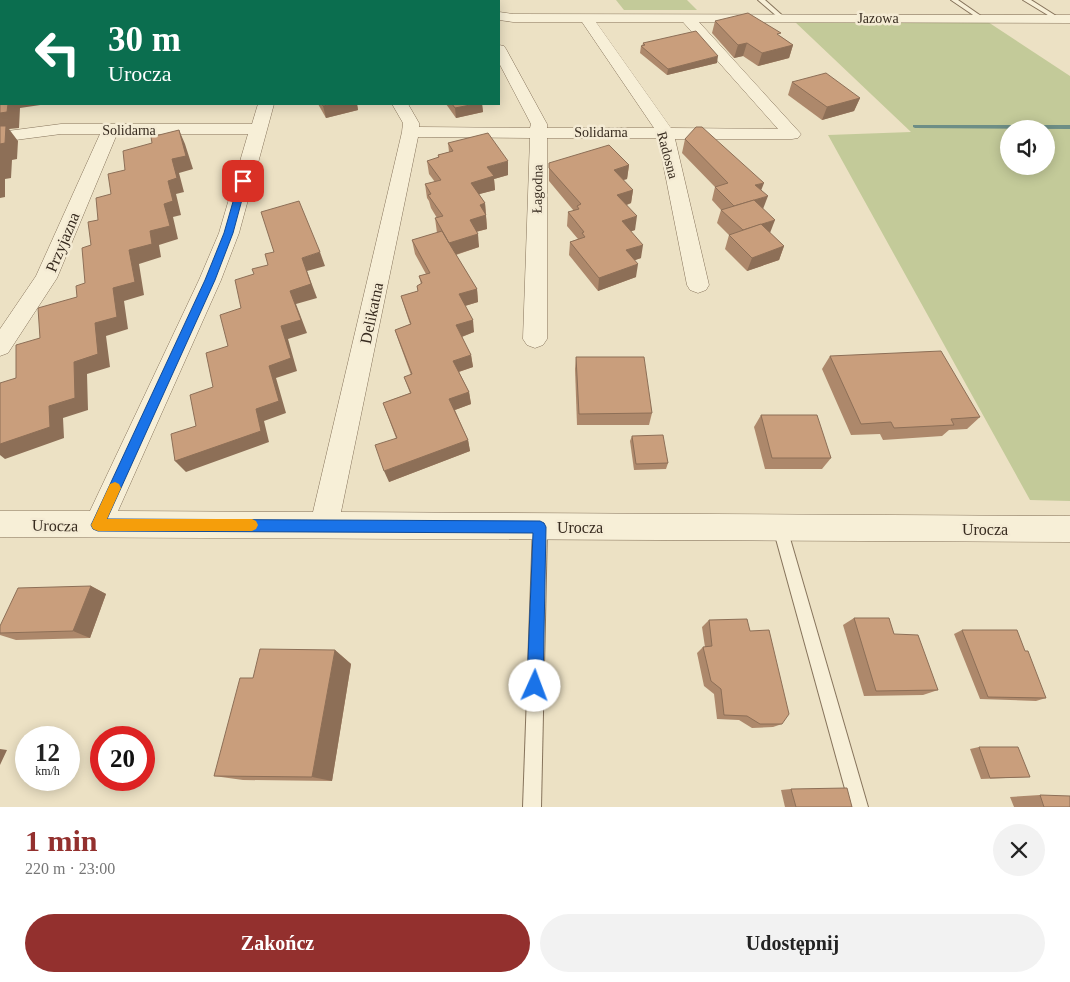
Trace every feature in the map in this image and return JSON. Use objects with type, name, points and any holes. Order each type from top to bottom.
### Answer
[{"type":"street","name":"Jazowa","points":[[500,16],[1064,19]]},
{"type":"street","name":"Radosna","points":[[585,17],[665,132],[698,285]]},
{"type":"street","name":"Solidarna","points":[[411,132],[792,134],[686,17]]},
{"type":"street","name":"Łagodna","points":[[500,51],[539,124],[535,339]]},
{"type":"street","points":[[98,525],[210,280],[229,233],[266,105]]},
{"type":"street","points":[[401,105],[411,123],[411,132]]},
{"type":"street","name":"Solidarna","points":[[0,137],[61,129],[258,129]]},
{"type":"street","name":"Przyjazna","points":[[0,347],[46,278],[102,146],[111,130]]},
{"type":"street","name":"Delikatna","points":[[324,525],[411,132]]},
{"type":"street","name":"Urocza","points":[[0,524],[1070,529]]},
{"type":"lane","points":[[761,0],[781,17]]},
{"type":"lane","points":[[954,0],[981,18]]},
{"type":"lane","points":[[1026,0],[1064,19]]},
{"type":"lane","points":[[532,807],[540,527]]},
{"type":"lane","points":[[780,528],[859,807]]},
{"type":"green space","points":[[616,0],[687,0],[697,10],[624,10]]},
{"type":"green space","points":[[794,21],[988,22],[1070,76],[1070,501],[1030,500],[828,135],[911,132]]},
{"type":"building","points":[[748,13],[781,33],[777,34],[793,45],[762,53],[747,43],[738,45],[715,21]]},
{"type":"building","points":[[696,31],[718,56],[668,69],[641,46],[645,45],[643,43]]},
{"type":"building","points":[[826,73],[860,98],[827,107],[792,82]]},
{"type":"building","points":[[0,105],[8,105],[7,112],[0,113]]},
{"type":"building","points":[[453,105],[470,105],[455,108]]},
{"type":"building","points":[[0,126],[6,126],[5,143],[0,144]]},
{"type":"building","points":[[696,127],[702,127],[764,183],[755,185],[768,196],[734,206],[715,187],[728,183],[685,139]]},
{"type":"building","points":[[179,130],[186,156],[172,159],[177,178],[168,181],[173,201],[164,204],[170,226],[150,231],[152,244],[129,250],[135,282],[113,288],[117,317],[95,323],[98,354],[74,362],[75,398],[49,406],[50,427],[0,444],[0,383],[16,378],[16,345],[40,338],[38,308],[77,297],[76,286],[85,283],[82,248],[91,245],[88,222],[98,220],[96,198],[111,194],[108,174],[125,170],[123,151],[152,143],[151,137]]},
{"type":"building","points":[[488,133],[508,161],[487,167],[494,176],[471,183],[485,203],[480,205],[486,215],[470,220],[478,234],[449,243],[435,218],[443,216],[428,195],[431,194],[425,184],[441,180],[427,161],[439,157],[438,155],[453,151],[448,143]]},
{"type":"building","points":[[609,145],[629,165],[614,170],[633,190],[617,195],[637,216],[622,221],[643,245],[626,250],[638,264],[599,278],[570,242],[585,237],[582,233],[584,232],[568,212],[579,209],[577,206],[581,204],[549,168],[549,163]]},
{"type":"building","points":[[754,200],[775,220],[743,230],[721,210]]},
{"type":"building","points":[[299,201],[320,252],[302,258],[311,284],[290,291],[301,320],[281,326],[291,358],[269,366],[279,401],[256,409],[261,431],[175,461],[171,434],[196,426],[190,395],[213,387],[206,353],[228,346],[220,315],[241,308],[235,280],[254,274],[252,269],[268,265],[265,254],[274,252],[261,212]]},
{"type":"building","points":[[761,224],[784,246],[752,258],[729,235]]},
{"type":"building","points":[[442,231],[477,289],[459,294],[473,320],[456,325],[471,355],[453,361],[469,392],[449,399],[468,440],[384,471],[375,445],[397,438],[383,403],[411,393],[404,377],[412,374],[395,330],[411,324],[401,296],[418,291],[417,286],[422,283],[419,276],[430,273],[412,240]]},
{"type":"building","points":[[941,351],[980,417],[951,419],[954,425],[894,428],[891,422],[861,424],[830,356]]},
{"type":"building","points":[[576,357],[644,357],[652,413],[579,414]]},
{"type":"building","points":[[761,415],[817,415],[831,458],[772,458]]},
{"type":"building","points":[[663,435],[668,463],[636,464],[632,436]]},
{"type":"building","points":[[91,586],[73,631],[0,633],[0,626],[18,588]]},
{"type":"building","points":[[854,618],[889,618],[894,634],[918,635],[938,690],[876,691]]},
{"type":"building","points":[[747,619],[750,631],[769,630],[789,714],[782,724],[760,724],[747,716],[724,715],[721,689],[711,681],[703,647],[712,646],[709,620]]},
{"type":"building","points":[[962,630],[1017,630],[1025,651],[1028,651],[1046,698],[988,697]]},
{"type":"building","points":[[260,649],[335,650],[312,777],[214,776],[240,678],[253,678]]},
{"type":"building","points":[[979,747],[1018,747],[1030,777],[990,778]]},
{"type":"building","points":[[847,788],[852,807],[796,807],[791,789]]},
{"type":"building","points":[[1040,795],[1070,796],[1070,807],[1044,807]]},
{"type":"waterway","points":[[915,126],[1070,127]]},
{"type":"slow traffic","points":[[115,488],[98,525],[252,525]]},
{"type":"route","points":[[243,181],[229,233],[210,280],[98,525],[540,527],[535,686]]}]
